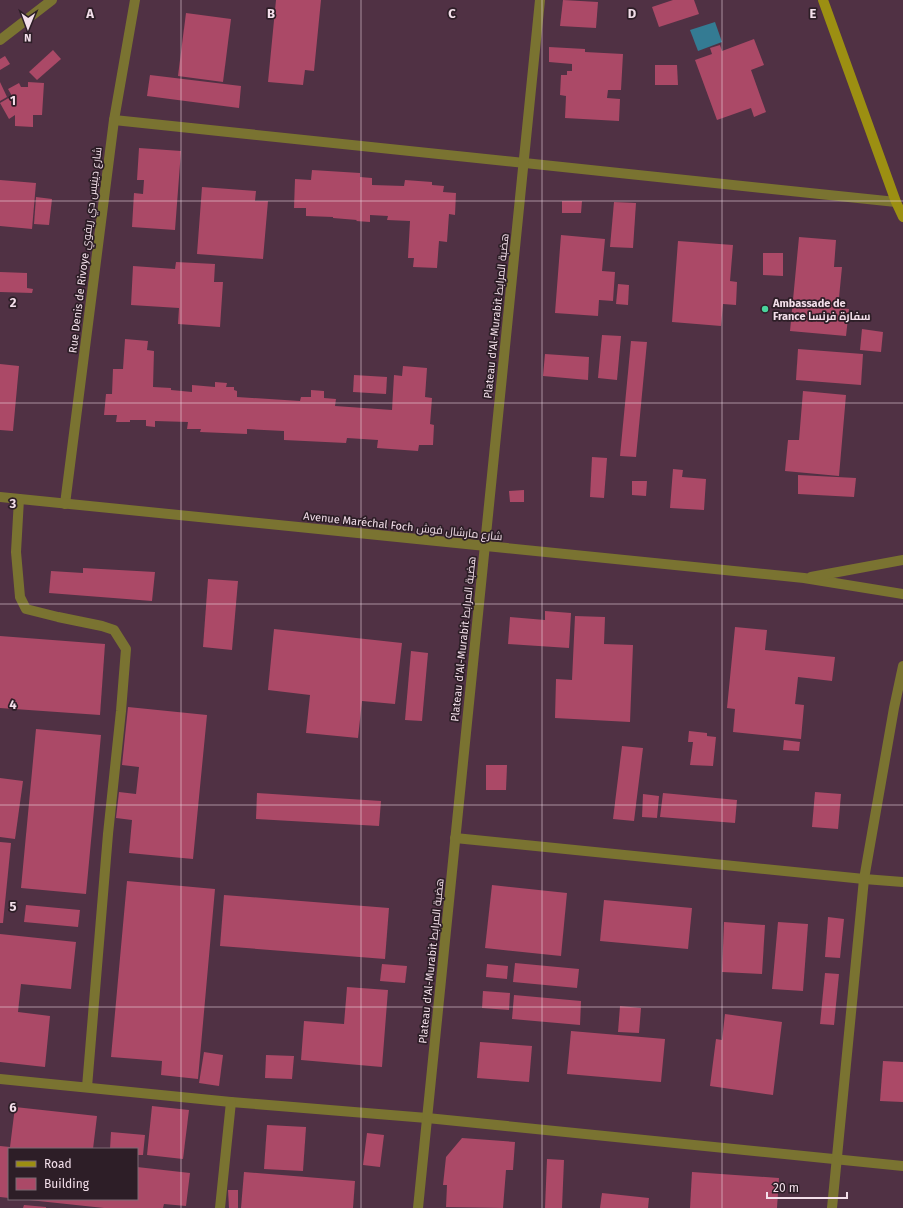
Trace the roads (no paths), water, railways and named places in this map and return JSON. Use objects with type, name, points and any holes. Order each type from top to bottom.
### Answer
[{"type":"main road","points":[[823,0],[896,202],[903,217]]},
{"type":"street","points":[[0,40],[52,0]]},
{"type":"street","name":"Rue Denis de Rivoye شارع دينيس دي ريفوي","points":[[65,504],[114,120],[135,0]]},
{"type":"street","name":"Plateau d'Al-Murabit هضبة المرابط","points":[[418,1208],[540,0]]},
{"type":"street","points":[[114,120],[896,202]]},
{"type":"street","name":"Avenue Maréchal Foch شارع مارشال فوش","points":[[0,497],[804,578]]},
{"type":"street","points":[[20,499],[16,552],[20,596],[26,609],[114,630],[126,650],[108,834],[87,1087]]},
{"type":"street","points":[[804,578],[903,560]]},
{"type":"street","points":[[804,578],[903,594]]},
{"type":"street","points":[[832,1208],[864,879],[902,672]]},
{"type":"street","points":[[455,838],[903,882]]},
{"type":"street","points":[[0,1079],[231,1102],[427,1118],[903,1166]]},
{"type":"street","points":[[220,1208],[231,1102]]},
{"type":"water","points":[[715,22],[722,42],[698,51],[690,30]]},
{"type":"place","name":"Ambassade de France سفارة فرنسا","points":[[765,309]]}]
